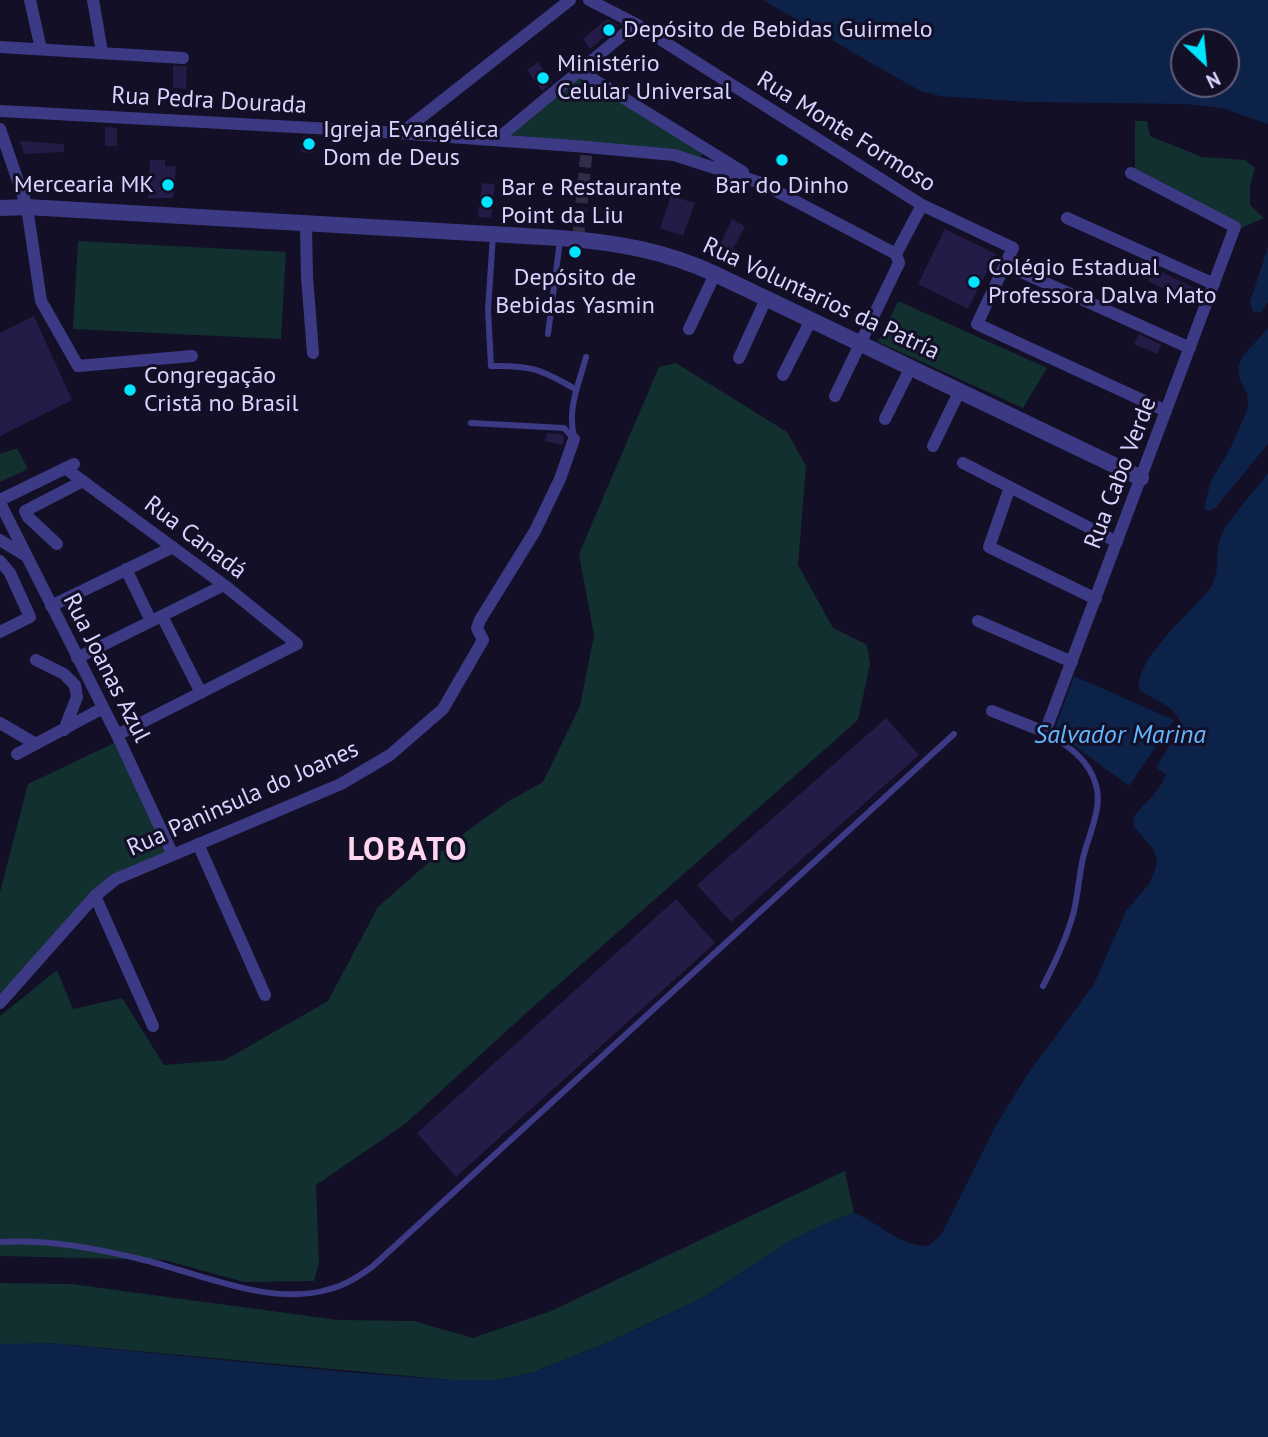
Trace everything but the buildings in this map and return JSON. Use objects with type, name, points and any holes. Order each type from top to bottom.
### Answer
[{"type":"street","points":[[30,0],[41,49]]},
{"type":"street","points":[[93,0],[102,52]]},
{"type":"street","points":[[400,134],[570,0]]},
{"type":"street","name":"Rua Monte Formoso","points":[[589,0],[636,24],[922,205],[1013,248],[1006,265]]},
{"type":"street","points":[[496,140],[636,24]]},
{"type":"street","points":[[0,47],[183,58]]},
{"type":"street","points":[[580,71],[761,183]]},
{"type":"street","name":"Rua Pedra Dourada","points":[[0,111],[496,140],[674,155],[761,183],[896,254]]},
{"type":"street","points":[[0,128],[27,208],[41,301],[78,366],[192,356]]},
{"type":"street","name":"Rua Cabo Verde","points":[[1045,732],[1236,227],[1131,173]]},
{"type":"street","points":[[835,396],[899,263],[896,254],[922,205]]},
{"type":"street","name":"Rua Voluntarios da Patría","points":[[0,208],[561,238],[642,248],[690,262],[1141,478]]},
{"type":"street","points":[[1067,218],[1214,284]]},
{"type":"street","points":[[306,224],[313,353]]},
{"type":"street","points":[[1166,411],[977,324],[1006,265],[1190,348]]},
{"type":"street","points":[[689,329],[715,274]]},
{"type":"street","points":[[739,358],[766,299]]},
{"type":"street","points":[[783,375],[811,320]]},
{"type":"street","points":[[885,419],[911,367]]},
{"type":"street","points":[[933,446],[960,390]]},
{"type":"street","name":"Rua Paninsula do Joanes","points":[[0,1003],[95,895],[116,879],[172,853],[341,784],[390,755],[443,709],[483,640],[477,628],[480,621],[535,531],[560,479],[575,439]]},
{"type":"street","points":[[963,463],[1117,542]]},
{"type":"street","name":"Rua Canadá","points":[[0,501],[69,466],[83,481],[297,644],[201,693]]},
{"type":"street","points":[[57,544],[27,517],[25,511],[83,481]]},
{"type":"street","points":[[1010,487],[989,547],[1096,599]]},
{"type":"street","name":"Rua Joanas Azul","points":[[0,501],[117,735],[172,853]]},
{"type":"street","points":[[0,540],[26,556]]},
{"type":"street","points":[[51,606],[173,547]]},
{"type":"street","name":"Rua Joanas Azul","points":[[0,561],[10,573],[30,617],[0,632]]},
{"type":"street","points":[[117,735],[201,693],[126,569]]},
{"type":"street","points":[[78,658],[223,585]]},
{"type":"street","points":[[978,621],[1072,662]]},
{"type":"street","points":[[36,660],[64,674],[75,685],[77,697],[64,730]]},
{"type":"street","points":[[17,754],[103,708]]},
{"type":"street","points":[[992,711],[1045,732]]},
{"type":"street","points":[[0,723],[36,744]]},
{"type":"street","points":[[198,844],[265,995]]},
{"type":"street","points":[[95,895],[152,1026]]},
{"type":"lane","points":[[493,234],[488,310],[491,366],[525,366],[537,369],[575,389]]},
{"type":"lane","points":[[548,334],[561,238]]},
{"type":"lane","points":[[575,439],[570,415],[586,357]]},
{"type":"lane","points":[[471,423],[564,428],[575,439]]},
{"type":"lane","points":[[1043,986],[1062,950],[1073,914],[1097,803],[1097,787],[1090,769],[1071,749],[1045,732]]},
{"type":"lane","points":[[0,1242],[40,1242],[82,1247],[270,1293],[329,1290],[351,1281],[383,1257],[954,734]]},
{"type":"green space","points":[[581,75],[703,152],[700,159],[676,150],[509,135]]},
{"type":"green space","points":[[1135,121],[1147,121],[1150,136],[1202,157],[1245,160],[1255,168],[1250,185],[1250,205],[1264,218],[1241,228],[1135,169]]},
{"type":"green space","points":[[78,241],[286,252],[281,339],[73,329]]},
{"type":"green space","points":[[898,301],[1047,368],[1023,408],[878,342]]},
{"type":"green space","points":[[676,363],[787,432],[806,466],[798,565],[833,628],[867,645],[870,664],[858,720],[524,1015],[405,1124],[316,1185],[319,1263],[314,1281],[244,1282],[164,1260],[0,1256],[0,1016],[57,970],[73,1009],[122,998],[164,1065],[225,1060],[328,1001],[378,907],[447,846],[507,802],[543,782],[580,706],[594,635],[579,554],[659,367]]},
{"type":"green space","points":[[17,448],[28,469],[0,482],[0,454]]},
{"type":"green space","points":[[114,743],[168,855],[107,881],[0,999],[0,892],[28,784]]},
{"type":"green space","points":[[845,1171],[854,1213],[788,1242],[702,1298],[609,1342],[534,1372],[499,1380],[452,1380],[50,1343],[0,1420],[0,1283],[71,1284],[338,1320],[414,1321],[473,1338],[551,1311]]},
{"type":"water","points":[[763,0],[1268,0],[1268,124],[1222,108],[1186,104],[1028,102],[940,96],[921,91]]},
{"type":"water","points":[[1268,247],[1268,302],[1261,312],[1254,313],[1250,302]]},
{"type":"water","points":[[1268,328],[1268,444],[1216,507],[1209,511],[1204,508],[1211,481],[1230,449],[1248,408],[1247,393],[1240,380],[1238,367],[1242,357]]},
{"type":"water","points":[[1268,473],[1268,1437],[0,1437],[0,1344],[49,1343],[346,1372],[452,1380],[499,1380],[534,1372],[609,1342],[702,1298],[788,1242],[854,1213],[898,1238],[928,1246],[941,1235],[995,1127],[1027,1075],[1094,984],[1126,911],[1149,884],[1154,873],[1157,862],[1154,850],[1134,827],[1133,818],[1163,780],[1166,774],[1157,766],[1182,726],[1170,709],[1140,691],[1140,680],[1144,667],[1164,638],[1212,585],[1223,532]]},
{"type":"water","name":"Salvador Marina","points":[[1074,676],[1174,720],[1129,786],[1054,731]]},
{"type":"tunnel","points":[[578,239],[587,147]]},
{"type":"place","name":"Depósito de Bebidas Guirmelo","points":[[609,30]]},
{"type":"place","name":"Ministério Celular Universal","points":[[543,78]]},
{"type":"place","name":"Igreja Evangélica Dom de Deus","points":[[309,144]]},
{"type":"place","name":"Bar do Dinho","points":[[782,160]]},
{"type":"place","name":"Mercearia MK","points":[[168,185]]},
{"type":"place","name":"Bar e Restaurante Point da Liu","points":[[487,202]]},
{"type":"place","name":"Depósito de Bebidas Yasmin","points":[[575,252]]},
{"type":"place","name":"Colégio Estadual Professora Dalva Mato","points":[[974,282]]},
{"type":"place","name":"Congregação Cristã no Brasil","points":[[130,390]]},
{"type":"district","name":"LOBATO","points":[[408,851]]}]
